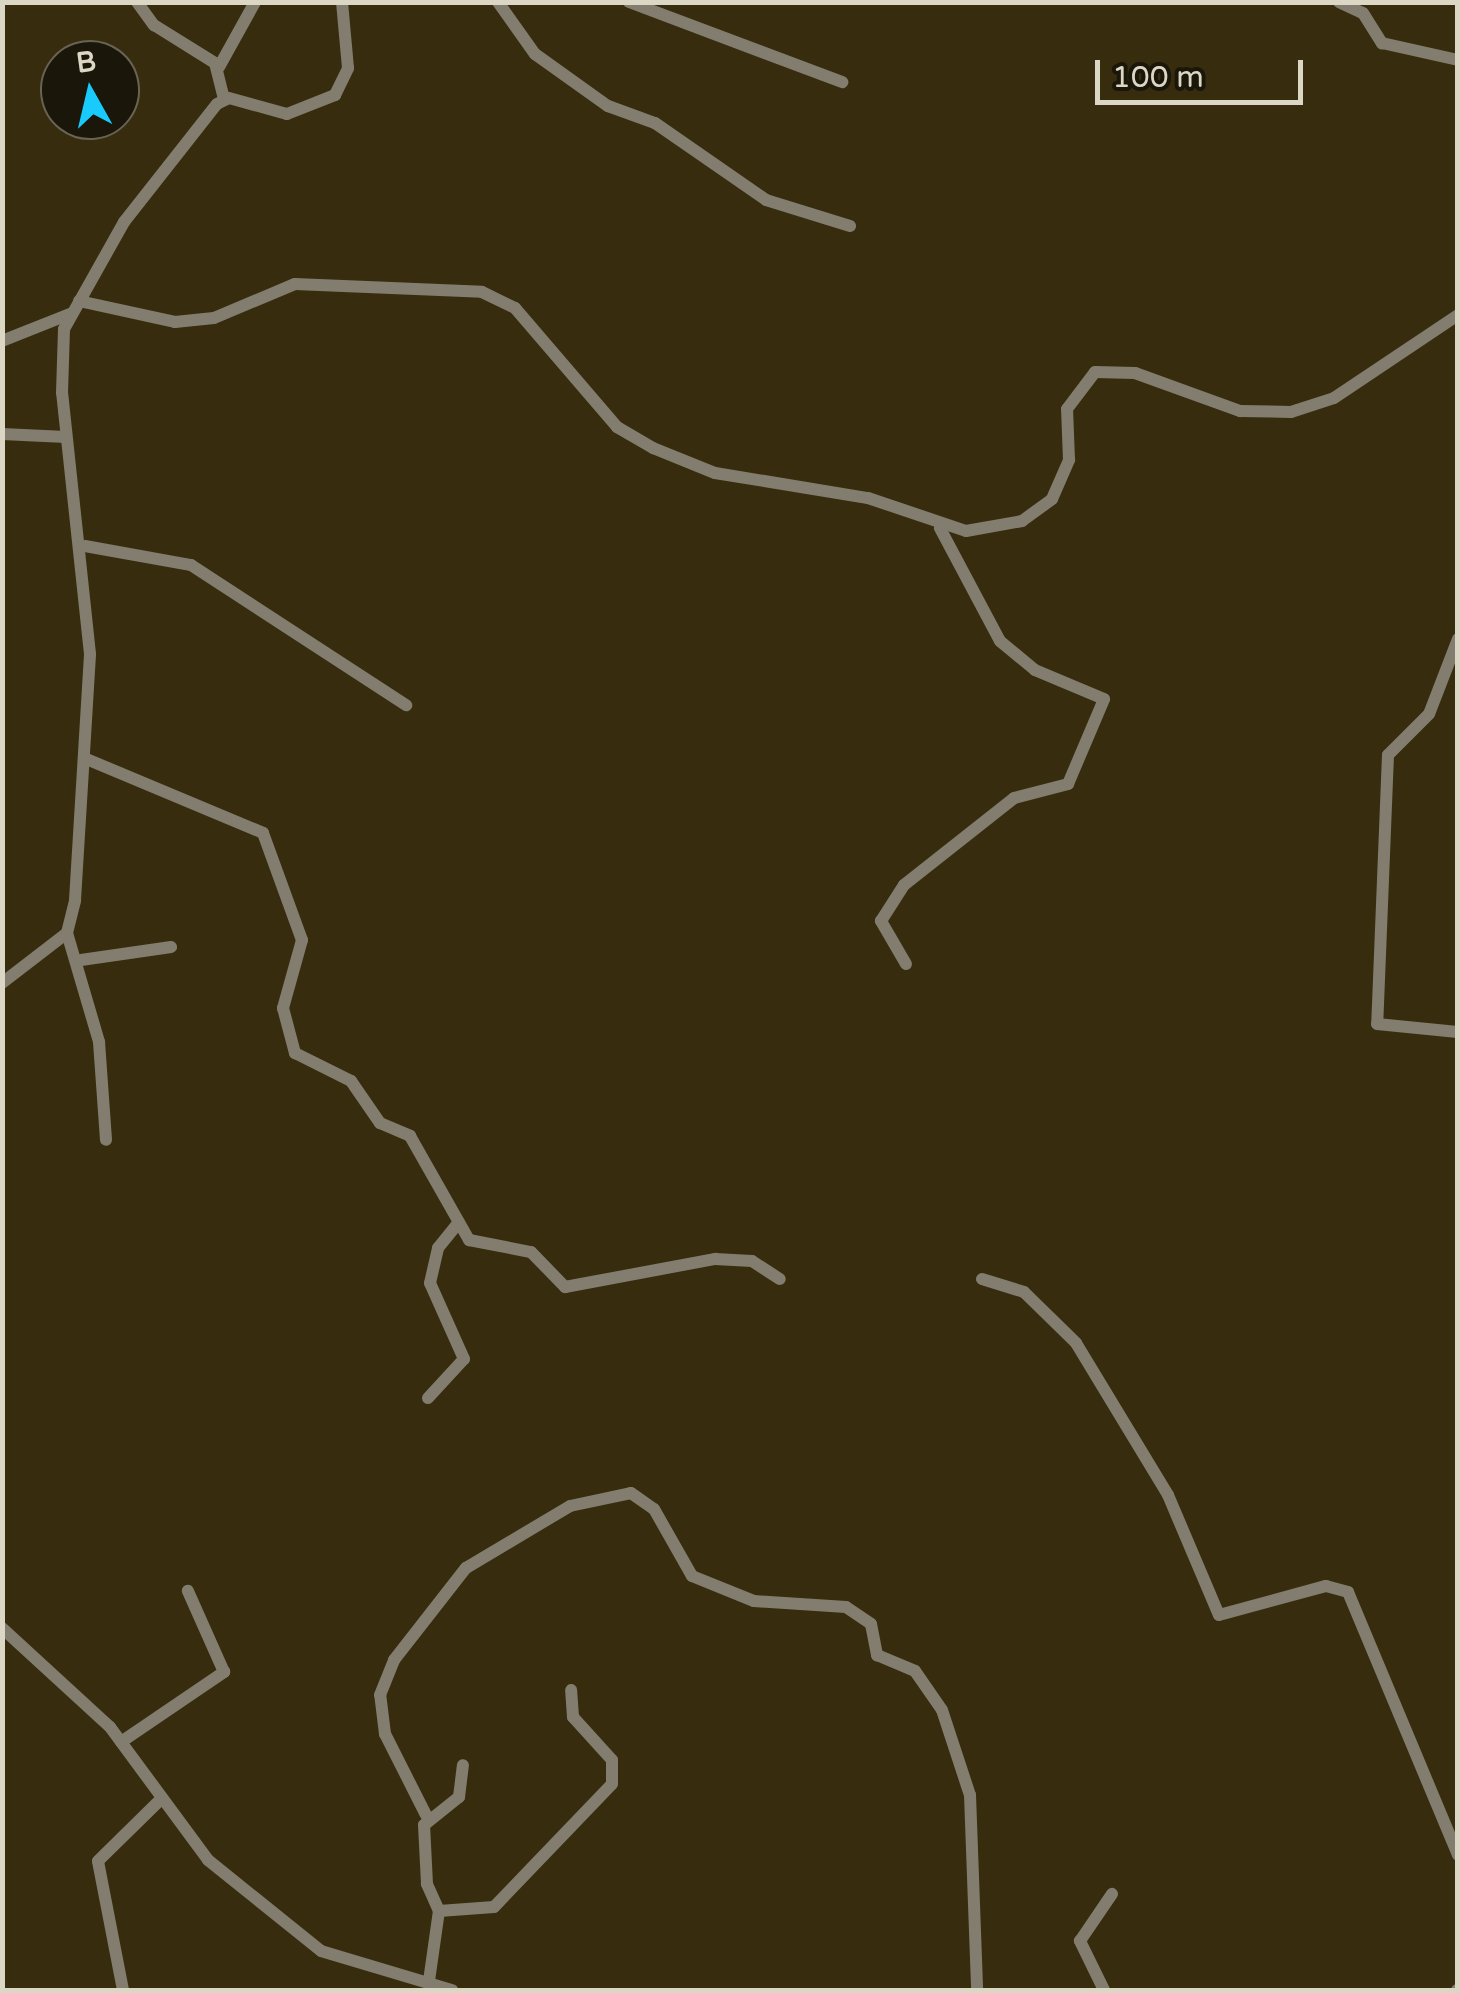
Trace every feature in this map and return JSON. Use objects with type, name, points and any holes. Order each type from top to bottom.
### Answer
[{"type":"street","points":[[137,2],[219,68]]},
{"type":"street","points":[[106,1140],[81,960],[67,933],[84,758],[85,546],[66,438],[61,345],[70,314],[124,222],[224,99],[219,68],[255,2]]},
{"type":"street","points":[[224,99],[286,114],[335,95],[348,68],[342,2]]},
{"type":"street","points":[[498,2],[534,54],[608,106],[656,122],[766,200],[850,226]]},
{"type":"street","points":[[629,2],[842,82]]},
{"type":"street","points":[[1339,2],[1363,13],[1382,43],[1458,60]]},
{"type":"street","points":[[79,302],[174,322],[214,318],[295,284],[482,292],[515,308],[636,440],[716,473],[868,498],[939,526],[1000,527],[1022,521],[1044,508],[1064,476],[1074,391],[1122,370],[1240,411],[1292,412],[1334,398],[1458,315]]},
{"type":"street","points":[[2,340],[70,314]]},
{"type":"street","points":[[2,434],[66,438]]},
{"type":"street","points":[[906,964],[882,921],[904,885],[1014,798],[1068,784],[1104,699],[1045,676],[1000,641],[939,526]]},
{"type":"street","points":[[85,546],[191,565],[406,704]]},
{"type":"street","points":[[1458,639],[1429,714],[1388,755],[1377,1004],[1377,1024],[1458,1032]]},
{"type":"street","points":[[84,758],[263,834],[302,940],[283,1008],[295,1054],[352,1080],[380,1123],[410,1136],[469,1240],[531,1252],[565,1287],[715,1259],[752,1261],[780,1279]]},
{"type":"street","points":[[2,984],[67,933]]},
{"type":"street","points":[[81,960],[171,947]]},
{"type":"street","points":[[428,1398],[464,1359],[430,1284],[438,1248],[459,1222]]},
{"type":"street","points":[[982,1280],[1024,1292],[1076,1343],[1168,1495],[1219,1615],[1326,1586],[1348,1592],[1458,1855]]},
{"type":"street","points":[[430,1981],[438,1911],[427,1884],[426,1815],[384,1734],[380,1695],[394,1660],[466,1568],[570,1506],[631,1493],[654,1509],[692,1576],[754,1601],[846,1607],[870,1624],[878,1655],[915,1670],[962,1752],[977,1990]]},
{"type":"street","points":[[121,1742],[224,1672],[188,1591]]},
{"type":"street","points":[[2,1628],[121,1742],[158,1802],[208,1860],[321,1951],[452,1990]]},
{"type":"street","points":[[438,1911],[494,1907],[612,1784],[612,1760],[574,1717],[571,1690]]},
{"type":"street","points":[[426,1815],[459,1798],[463,1764]]},
{"type":"street","points":[[122,1990],[98,1861],[158,1802]]},
{"type":"street","points":[[1104,1990],[1080,1942],[1112,1894]]}]
